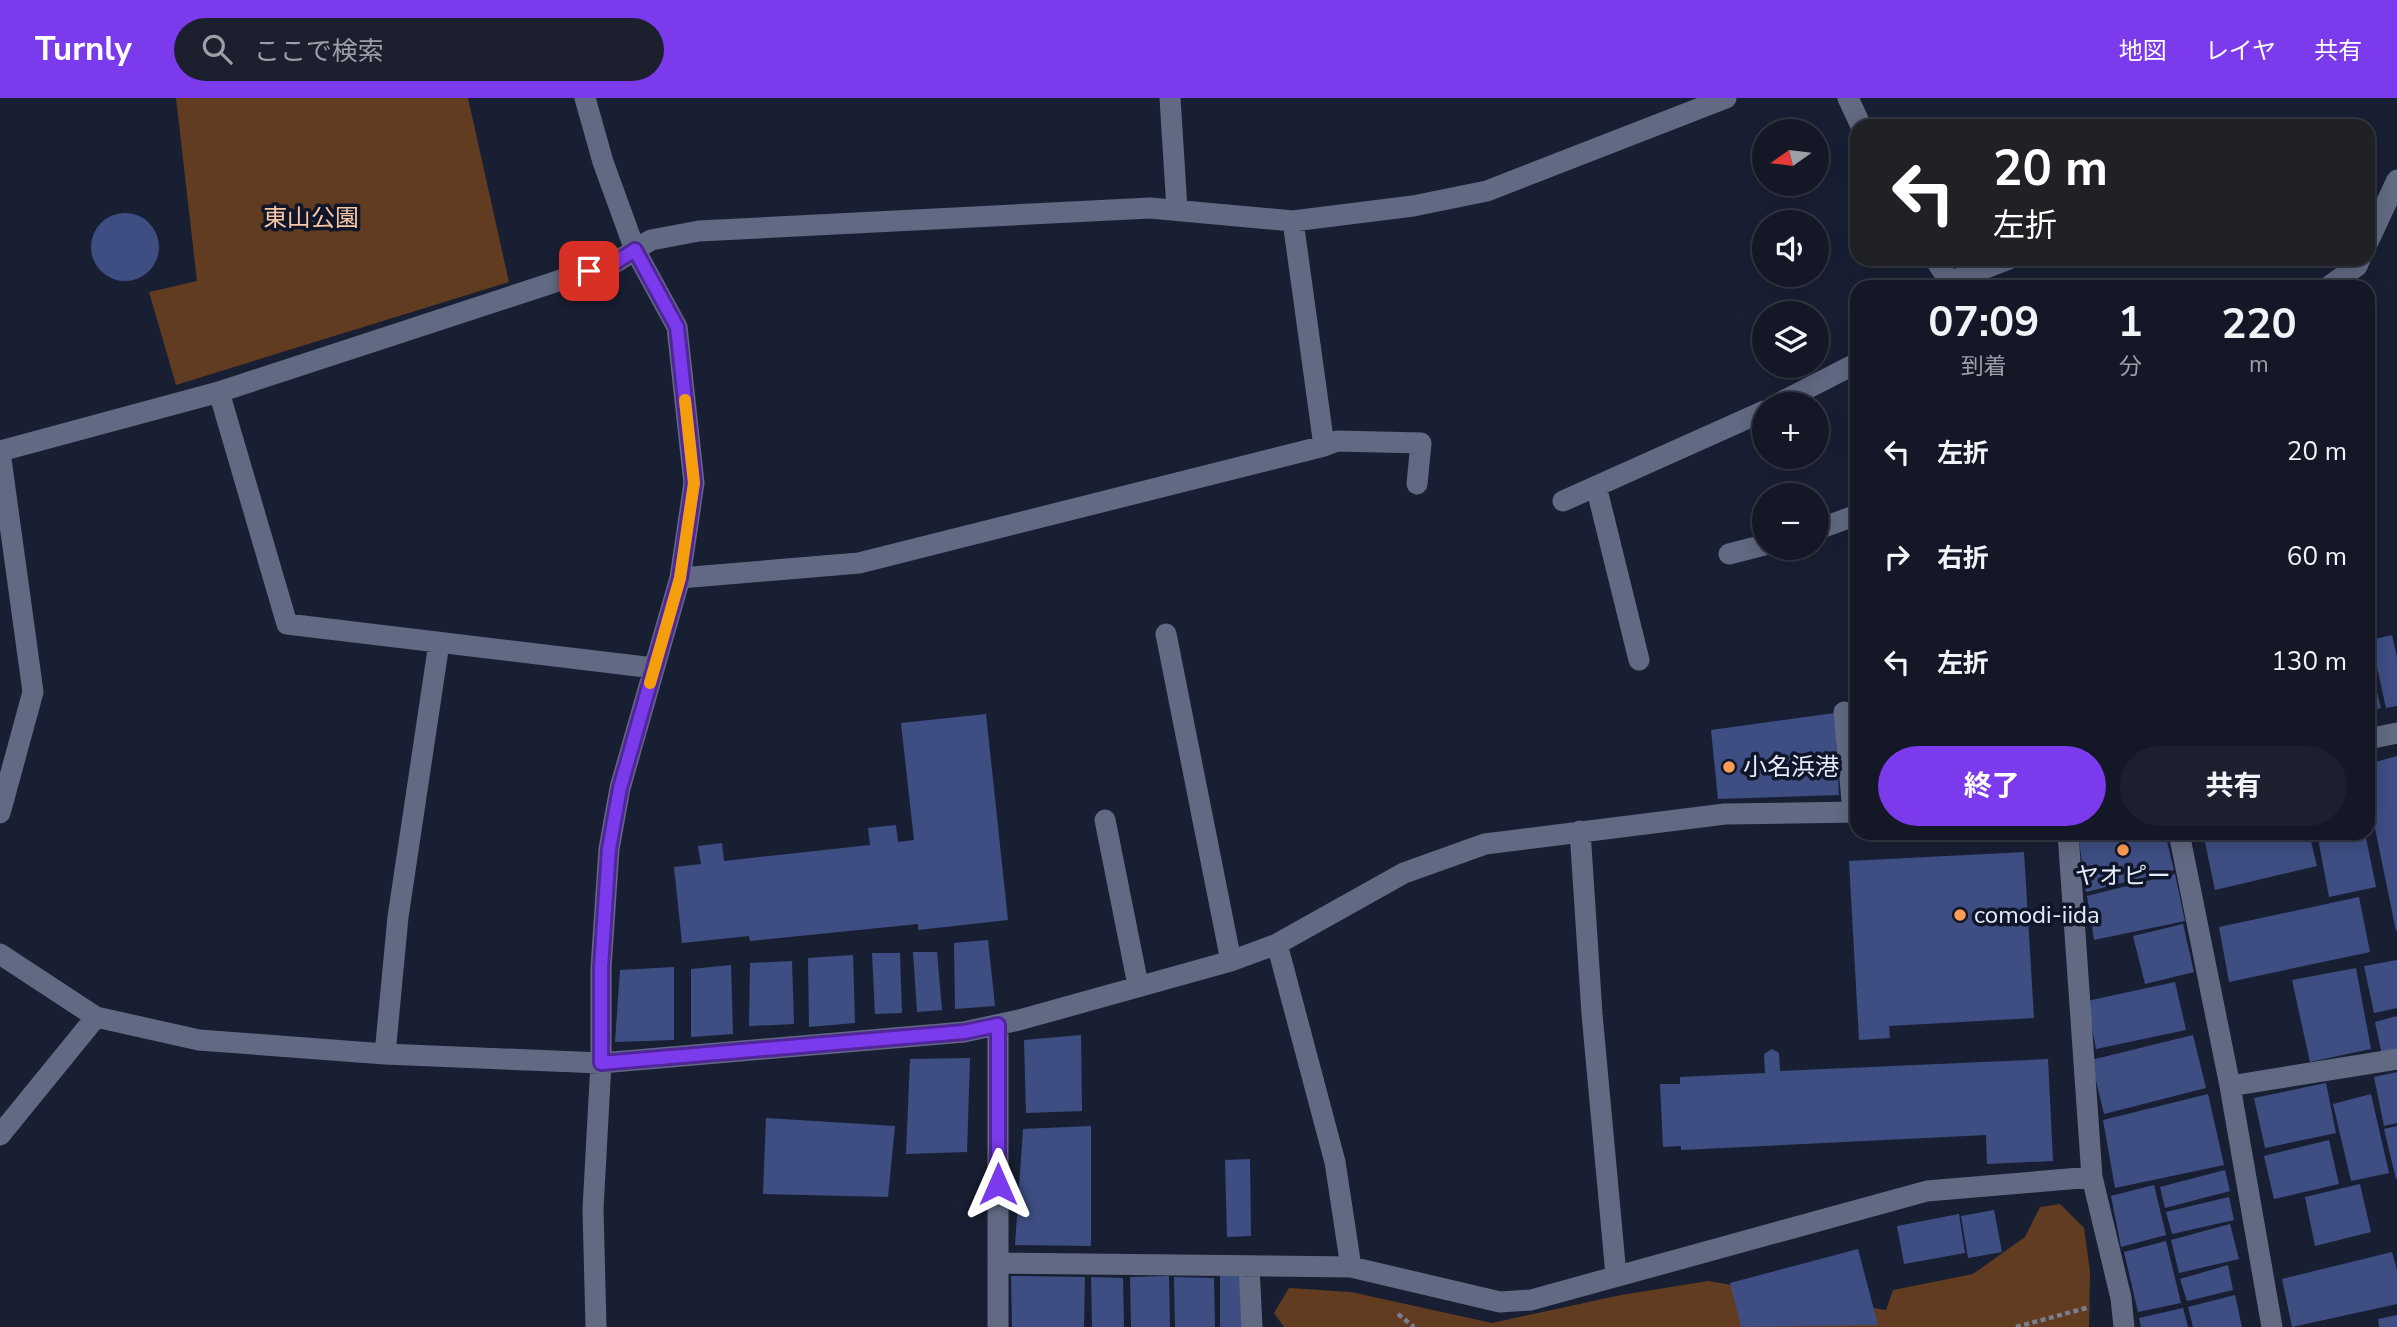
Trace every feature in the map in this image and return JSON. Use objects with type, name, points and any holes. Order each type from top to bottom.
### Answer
[{"type":"street","points":[[586,98],[603,162],[635,250],[677,327],[694,483],[680,578],[620,788],[609,849],[601,968],[601,1063],[593,1209],[596,1327]]},
{"type":"street","points":[[1170,98],[1177,209]]},
{"type":"street","points":[[0,813],[33,692],[0,452],[219,391],[616,262],[651,240],[699,231],[1070,211],[1177,209],[1293,221],[1413,206],[1487,191],[1726,98]]},
{"type":"street","points":[[1848,98],[1858,119]]},
{"type":"street","points":[[2375,227],[2397,180]]},
{"type":"street","points":[[1293,221],[1324,446]]},
{"type":"street","points":[[1960,280],[1993,266]]},
{"type":"street","points":[[2338,280],[2357,266]]},
{"type":"street","points":[[1800,392],[1850,367]]},
{"type":"street","points":[[219,391],[287,624],[654,668]]},
{"type":"street","points":[[1563,501],[1752,416]]},
{"type":"street","points":[[680,578],[859,563],[1337,441],[1421,443],[1417,484]]},
{"type":"street","points":[[1596,486],[1639,660]]},
{"type":"street","points":[[1829,525],[1850,518]]},
{"type":"street","points":[[1729,554],[1752,548]]},
{"type":"street","points":[[1166,635],[1231,961]]},
{"type":"street","points":[[385,1054],[398,917],[439,643]]},
{"type":"street","points":[[1844,712],[1850,767]]},
{"type":"street","points":[[2375,738],[2397,733]]},
{"type":"street","points":[[0,954],[96,1017],[199,1040],[385,1054],[601,1063],[964,1032],[1231,961],[1277,943],[1404,873],[1485,844],[1725,814],[1850,812]]},
{"type":"street","points":[[1105,820],[1138,985]]},
{"type":"street","points":[[1580,831],[1591,1014],[1616,1275]]},
{"type":"street","points":[[2068,840],[2092,1177],[2121,1298],[2124,1327]]},
{"type":"street","points":[[2180,840],[2230,1086],[2272,1327]]},
{"type":"street","points":[[1277,943],[1335,1162],[1351,1267]]},
{"type":"street","points":[[0,1135],[96,1017]]},
{"type":"street","points":[[998,1025],[998,1327]]},
{"type":"street","points":[[2230,1086],[2397,1059]]},
{"type":"street","points":[[998,1263],[1351,1267],[1500,1302],[1531,1300],[1927,1191],[2092,1177]]},
{"type":"street","points":[[1249,1266],[1252,1327]]},
{"type":"path","points":[[2016,1327],[2102,1304]]},
{"type":"green space","name":"東山公園","points":[[176,98],[468,98],[509,282],[176,385],[149,292],[197,281]]},
{"type":"green space","points":[[2060,1204],[2084,1228],[2090,1271],[2089,1327],[1284,1327],[1274,1313],[1289,1288],[1351,1292],[1492,1323],[1621,1295],[1708,1281],[1886,1310],[1893,1290],[1973,1274],[2025,1237],[2040,1207]]},
{"type":"building","points":[[132,213],[153,228],[159,240],[157,260],[149,271],[132,281],[118,281],[101,271],[93,260],[91,240],[101,223],[112,215]]},
{"type":"building","points":[[2392,635],[2397,657],[2397,706],[2386,708],[2375,658],[2375,639]]},
{"type":"building","points":[[2375,684],[2381,708],[2375,709]]},
{"type":"building","points":[[1835,713],[1839,795],[1718,799],[1711,730]]},
{"type":"building","points":[[986,714],[1008,920],[918,930],[918,924],[750,941],[749,936],[682,943],[674,867],[701,864],[698,846],[722,843],[724,861],[870,845],[868,828],[896,825],[898,842],[914,840],[901,723]]},
{"type":"building","points":[[2397,756],[2397,931],[2375,828],[2375,762]]},
{"type":"building","points":[[2079,840],[2167,840],[2174,870],[2086,892]]},
{"type":"building","points":[[2204,840],[2311,840],[2317,866],[2215,890]]},
{"type":"building","points":[[2318,840],[2366,840],[2376,887],[2329,897]]},
{"type":"building","points":[[2024,852],[2034,1018],[1889,1026],[1890,1038],[1859,1040],[1849,861]]},
{"type":"building","points":[[2175,874],[2185,921],[2094,940],[2087,896]]},
{"type":"building","points":[[2359,897],[2370,952],[2229,982],[2219,927]]},
{"type":"building","points":[[2183,924],[2194,972],[2145,984],[2133,936]]},
{"type":"building","points":[[988,940],[995,1006],[955,1009],[954,943]]},
{"type":"building","points":[[913,952],[937,952],[942,1010],[917,1012]]},
{"type":"building","points":[[872,953],[900,953],[902,1013],[875,1014]]},
{"type":"building","points":[[853,955],[855,1023],[809,1027],[808,958]]},
{"type":"building","points":[[2397,960],[2397,1008],[2374,1013],[2364,966]]},
{"type":"building","points":[[792,961],[794,1024],[749,1026],[750,963]]},
{"type":"building","points":[[731,965],[733,1034],[691,1037],[691,969]]},
{"type":"building","points":[[674,967],[674,1040],[615,1042],[620,970]]},
{"type":"building","points":[[2356,968],[2371,1049],[2310,1062],[2292,980]]},
{"type":"building","points":[[2175,982],[2186,1030],[2096,1049],[2087,1001]]},
{"type":"building","points":[[2397,1016],[2397,1056],[2383,1060],[2375,1022]]},
{"type":"building","points":[[1081,1035],[1082,1111],[1026,1113],[1024,1040]]},
{"type":"building","points":[[2193,1035],[2206,1088],[2104,1114],[2091,1060]]},
{"type":"building","points":[[1772,1049],[1779,1053],[1780,1071],[2048,1059],[2053,1161],[1987,1164],[1986,1135],[1681,1150],[1681,1146],[1663,1147],[1660,1084],[1680,1084],[1680,1077],[1765,1073],[1764,1054]]},
{"type":"building","points":[[970,1058],[967,1152],[906,1154],[910,1059]]},
{"type":"building","points":[[2397,1072],[2397,1123],[2384,1126],[2374,1077]]},
{"type":"building","points":[[2326,1083],[2336,1133],[2265,1148],[2254,1098]]},
{"type":"building","points":[[2208,1094],[2224,1165],[2115,1188],[2103,1120]]},
{"type":"building","points":[[2371,1094],[2389,1173],[2351,1181],[2333,1104]]},
{"type":"building","points":[[766,1118],[895,1126],[888,1197],[763,1194]]},
{"type":"building","points":[[1091,1126],[1091,1246],[1015,1245],[1023,1129]]},
{"type":"building","points":[[2397,1126],[2397,1179],[2396,1179],[2384,1129]]},
{"type":"building","points":[[2329,1140],[2339,1184],[2274,1199],[2264,1156]]},
{"type":"building","points":[[1250,1159],[1251,1236],[1227,1237],[1225,1160]]},
{"type":"building","points":[[2225,1170],[2230,1191],[2165,1208],[2160,1187]]},
{"type":"building","points":[[2360,1184],[2371,1232],[2315,1246],[2305,1197]]},
{"type":"building","points":[[2154,1185],[2166,1235],[2121,1247],[2111,1196]]},
{"type":"building","points":[[2229,1197],[2234,1220],[2172,1234],[2166,1212]]},
{"type":"building","points":[[1994,1210],[2002,1252],[1968,1258],[1961,1216]]},
{"type":"building","points":[[1959,1214],[1965,1253],[1904,1264],[1897,1226]]},
{"type":"building","points":[[2230,1224],[2239,1259],[2179,1273],[2171,1240]]},
{"type":"building","points":[[2166,1241],[2181,1303],[2138,1312],[2124,1252]]},
{"type":"building","points":[[1858,1249],[1878,1325],[1741,1327],[1730,1283]]},
{"type":"building","points":[[2392,1252],[2397,1270],[2397,1304],[2292,1327],[2282,1279]]},
{"type":"building","points":[[2228,1265],[2233,1290],[2187,1301],[2180,1279]]},
{"type":"building","points":[[1245,1275],[1247,1327],[1220,1327],[1220,1276]]},
{"type":"building","points":[[1011,1276],[1085,1277],[1084,1327],[1012,1327]]},
{"type":"building","points":[[1169,1276],[1170,1327],[1131,1327],[1130,1277]]},
{"type":"building","points":[[1091,1277],[1123,1278],[1124,1327],[1092,1327]]},
{"type":"building","points":[[1174,1277],[1214,1278],[1215,1327],[1175,1327]]},
{"type":"building","points":[[2235,1295],[2242,1327],[2193,1327],[2188,1307]]},
{"type":"building","points":[[2183,1308],[2188,1327],[2141,1327],[2139,1318]]},
{"type":"building","points":[[2397,1315],[2397,1327],[2379,1327],[2378,1319]]},
{"type":"slow traffic","points":[[650,683],[680,578],[694,483],[685,400]]},
{"type":"place","name":"小名浜港","points":[[1729,767]]},
{"type":"place","name":"ヤオピー","points":[[2123,850]]},
{"type":"place","name":"comodi-iida","points":[[1960,915]]},
{"type":"route","points":[[589,271],[616,262],[635,250],[677,327],[694,483],[680,578],[620,788],[609,849],[601,968],[601,1063],[964,1032],[998,1025],[998,1184]]}]
